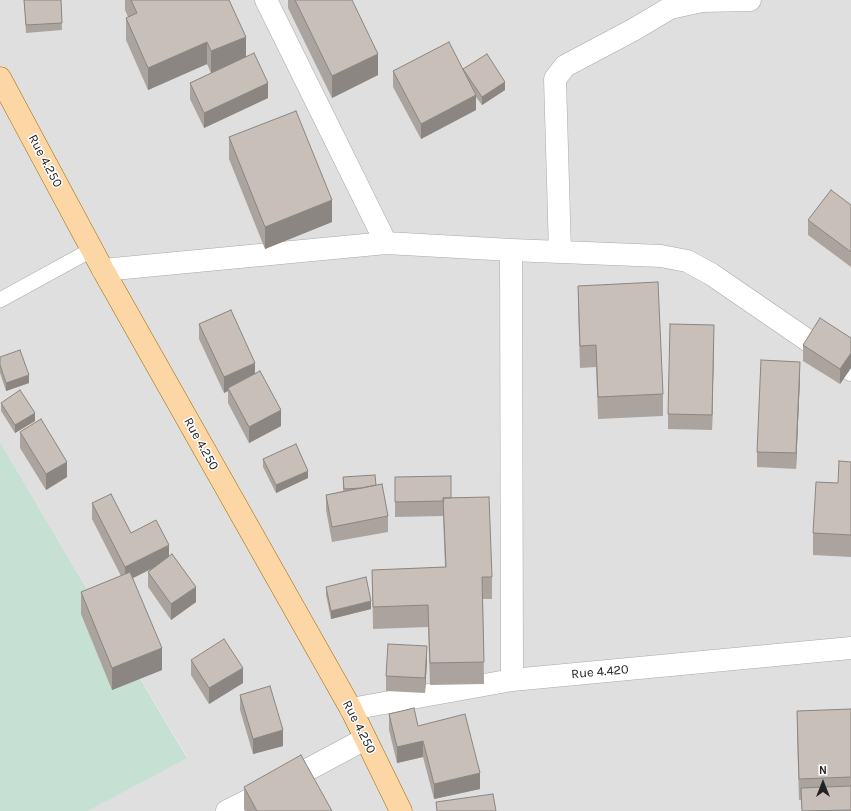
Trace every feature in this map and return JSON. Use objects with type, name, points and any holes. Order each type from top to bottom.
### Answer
[{"type":"main road","name":"Rue 4.250","points":[[0,78],[104,270],[350,709],[401,811]]},
{"type":"street","points":[[266,0],[386,243]]},
{"type":"street","points":[[560,252],[554,79],[565,66],[633,30],[670,8],[702,1],[750,0]]},
{"type":"street","points":[[104,270],[386,243],[661,256],[687,261],[711,274],[851,370]]},
{"type":"street","points":[[511,250],[512,680]]},
{"type":"street","name":"Rue 4.420","points":[[350,709],[512,680],[851,648]]},
{"type":"street","points":[[227,811],[365,740]]},
{"type":"lane","points":[[0,300],[93,249]]},
{"type":"shaded area","points":[[0,0],[851,0],[851,811],[88,811],[187,757],[0,442]]},
{"type":"green space","points":[[0,442],[187,758],[88,811],[0,811]]},
{"type":"building","points":[[24,0],[61,0],[62,23],[26,25]]},
{"type":"building","points":[[131,0],[229,0],[246,37],[211,51],[207,42],[148,68],[126,18],[137,13]]},
{"type":"building","points":[[295,0],[352,0],[378,54],[332,76]]},
{"type":"building","points":[[449,42],[476,95],[421,124],[393,71]]},
{"type":"building","points":[[254,53],[268,83],[204,113],[190,83]]},
{"type":"building","points":[[487,54],[505,82],[482,97],[463,69]]},
{"type":"building","points":[[296,111],[332,200],[265,227],[229,137]]},
{"type":"building","points":[[831,190],[851,205],[851,252],[808,220]]},
{"type":"building","points":[[658,282],[663,394],[598,397],[596,345],[580,346],[578,286]]},
{"type":"building","points":[[231,310],[255,363],[224,377],[199,324]]},
{"type":"building","points":[[820,318],[851,338],[851,353],[840,369],[803,345]]},
{"type":"building","points":[[670,324],[714,325],[712,415],[668,414]]},
{"type":"building","points":[[20,350],[29,375],[6,383],[0,365],[0,357]]},
{"type":"building","points":[[761,360],[800,362],[796,453],[757,452]]},
{"type":"building","points":[[260,371],[281,410],[249,427],[228,388]]},
{"type":"building","points":[[20,390],[35,413],[15,425],[1,403]]},
{"type":"building","points":[[41,419],[67,462],[46,474],[20,432]]},
{"type":"building","points":[[296,444],[308,471],[276,485],[263,459]]},
{"type":"building","points":[[839,461],[851,462],[851,535],[813,533],[816,482],[838,483]]},
{"type":"building","points":[[375,475],[376,485],[362,488],[344,489],[343,477]]},
{"type":"building","points":[[451,476],[451,498],[443,498],[444,501],[395,502],[395,477]]},
{"type":"building","points":[[382,484],[388,516],[332,527],[326,495]]},
{"type":"building","points":[[111,494],[131,533],[156,520],[169,545],[125,567],[92,503]]},
{"type":"building","points":[[489,497],[492,577],[482,577],[484,662],[430,663],[428,605],[373,607],[372,570],[446,567],[443,498]]},
{"type":"building","points":[[172,554],[196,587],[171,604],[148,572]]},
{"type":"building","points":[[130,572],[162,648],[112,668],[81,592]]},
{"type":"building","points":[[366,577],[371,601],[331,611],[326,587]]},
{"type":"building","points":[[224,639],[243,668],[209,688],[191,660]]},
{"type":"building","points":[[388,644],[427,646],[425,678],[386,676]]},
{"type":"building","points":[[270,686],[283,730],[253,739],[240,695]]},
{"type":"building","points":[[414,708],[418,726],[465,714],[480,773],[434,784],[423,741],[397,747],[389,714]]},
{"type":"building","points":[[851,709],[851,777],[799,779],[797,711]]},
{"type":"building","points":[[301,755],[332,811],[257,811],[244,787]]},
{"type":"building","points":[[851,786],[851,810],[802,811],[801,788]]},
{"type":"building","points":[[493,794],[496,811],[437,811],[436,802]]}]
